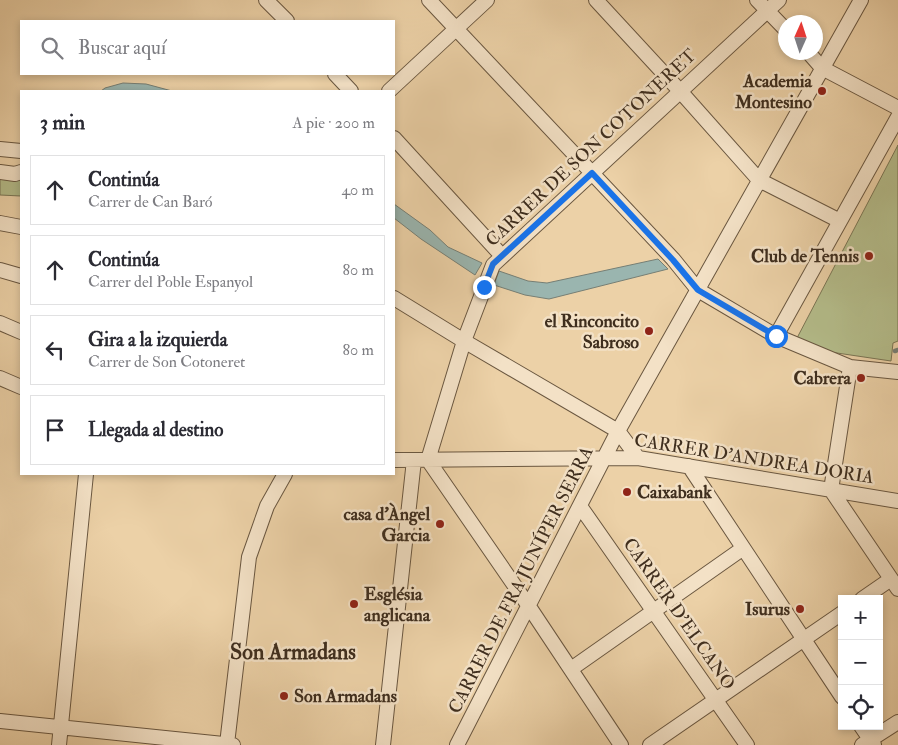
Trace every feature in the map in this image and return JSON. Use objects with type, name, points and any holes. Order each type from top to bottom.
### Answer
[{"type":"street","points":[[266,0],[286,20]]},
{"type":"street","points":[[429,0],[673,260],[698,290],[776,336],[850,367],[898,372]]},
{"type":"street","points":[[390,90],[487,0]]},
{"type":"street","points":[[596,0],[759,180],[840,221]]},
{"type":"street","points":[[757,0],[778,22]]},
{"type":"street","name":"CARRER DE SON COTONERET","points":[[428,460],[464,342],[484,287],[497,260],[778,0]]},
{"type":"street","name":"CARRER DE FRA JUNÍPER SERRA","points":[[457,745],[618,431],[860,0]]},
{"type":"street","points":[[815,60],[822,68],[898,108]]},
{"type":"street","points":[[336,75],[350,90]]},
{"type":"street","points":[[776,336],[898,118]]},
{"type":"street","points":[[395,139],[497,260]]},
{"type":"street","points":[[0,172],[14,174],[20,172]]},
{"type":"street","points":[[0,223],[20,227]]},
{"type":"street","points":[[0,270],[20,276]]},
{"type":"street","points":[[395,299],[464,342],[618,431],[638,458]]},
{"type":"street","points":[[0,324],[20,332]]},
{"type":"street","points":[[850,367],[831,490],[894,584],[871,595]]},
{"type":"street","points":[[0,378],[20,387]]},
{"type":"street","name":"CARRER D'ANDREA DORIA","points":[[395,460],[638,458],[898,501]]},
{"type":"street","points":[[382,745],[414,460]]},
{"type":"street","points":[[428,460],[621,745]]},
{"type":"street","points":[[689,466],[838,692]]},
{"type":"street","points":[[59,745],[86,475]]},
{"type":"street","points":[[0,721],[230,745],[249,557],[267,506],[284,475]]},
{"type":"street","name":"CARRER D'ELCANO","points":[[580,506],[747,745]]},
{"type":"street","points":[[571,669],[742,549]]},
{"type":"street","points":[[650,745],[838,616]]},
{"type":"street","points":[[863,730],[869,743],[898,722]]},
{"type":"green space","name":"Club de Tennis","points":[[898,145],[898,341],[893,343],[891,361],[810,349],[797,338]]},
{"type":"green space","points":[[0,175],[20,175],[20,196],[0,195]]},
{"type":"water","points":[[123,83],[146,84],[168,90],[102,90]]},
{"type":"water","points":[[395,205],[430,230],[448,247],[482,263],[475,275],[421,239],[395,219]]},
{"type":"water","points":[[658,259],[668,269],[549,299],[525,295],[494,285],[499,271],[528,281],[547,283]]},
{"type":"place","name":"Academia Montesino","points":[[822,91]]},
{"type":"place","name":"Club de Tennis","points":[[869,256]]},
{"type":"place","name":"el Rinconcito Sabroso","points":[[649,331]]},
{"type":"place","name":"Cabrera","points":[[861,378]]},
{"type":"place","name":"Caixabank","points":[[627,492]]},
{"type":"place","name":"casa d'Àngel Garcia","points":[[440,524]]},
{"type":"place","name":"Església anglicana","points":[[354,604]]},
{"type":"place","name":"Isurus","points":[[800,609]]},
{"type":"place","name":"Son Armadans","points":[[284,696]]},
{"type":"district","name":"Son Armadans","points":[[293,652]]},
{"type":"route","points":[[484,287],[493,264],[592,173],[673,260],[698,290],[776,336]]}]
